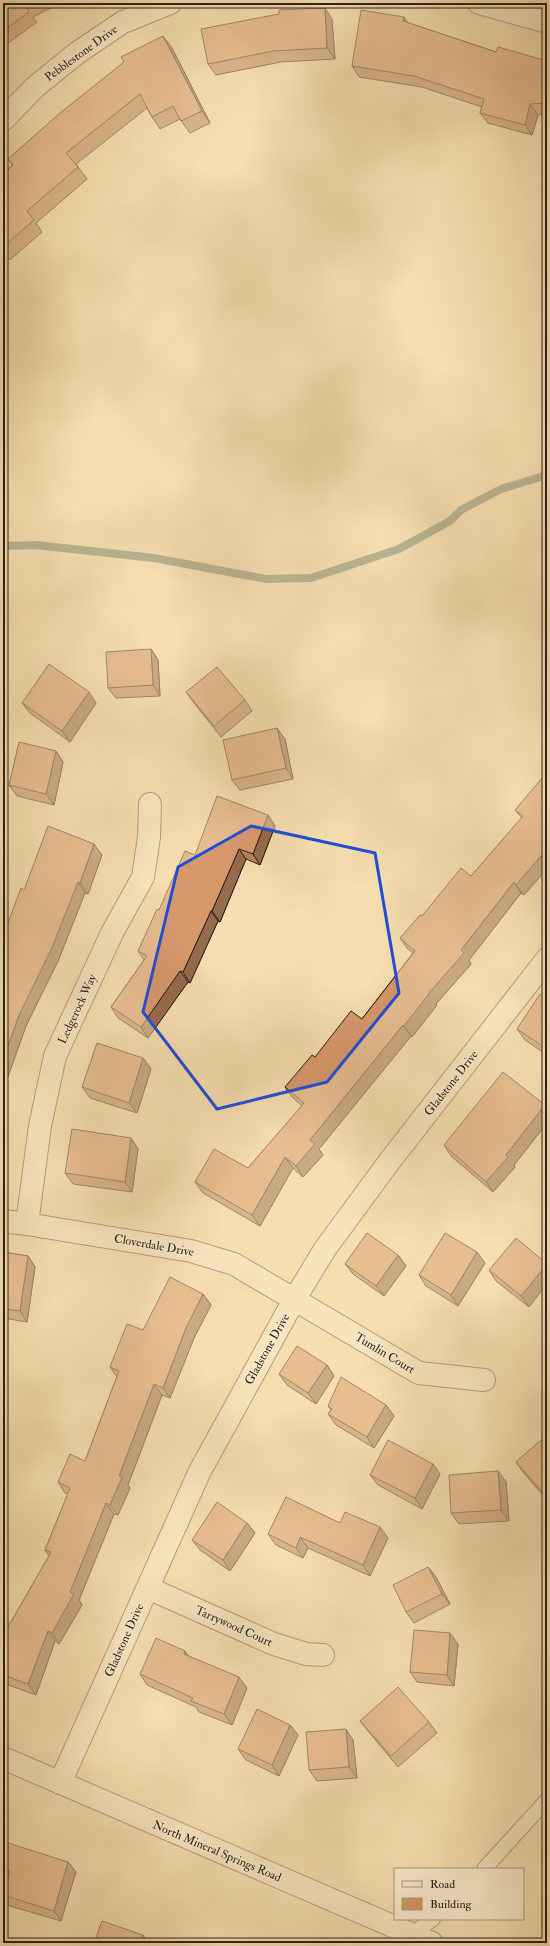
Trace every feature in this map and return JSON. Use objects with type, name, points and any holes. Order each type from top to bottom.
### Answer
[{"type":"street","name":"Pebblestone Drive","points":[[3,120],[35,87],[78,53],[123,22],[170,3]]},
{"type":"street","points":[[479,3],[547,22]]},
{"type":"street","name":"Ledgerock Way","points":[[27,1224],[40,1126],[55,1056],[112,933],[143,877],[149,837],[150,804]]},
{"type":"street","name":"Gladstone Drive","points":[[60,1783],[200,1471],[294,1300],[325,1249],[380,1175],[547,959]]},
{"type":"street","name":"Cloverdale Drive","points":[[3,1221],[191,1251],[234,1264],[294,1300]]},
{"type":"street","name":"Tumlin Court","points":[[294,1300],[419,1374],[484,1380]]},
{"type":"street","name":"Tarrywood Court","points":[[148,1588],[274,1644],[306,1654],[323,1655]]},
{"type":"street","name":"North Mineral Springs Road","points":[[3,1758],[432,1943]]},
{"type":"lane","points":[[485,1868],[547,1800]]},
{"type":"lane","points":[[412,1934],[432,1920]]},
{"type":"highlighted area","points":[[251,826],[375,853],[399,993],[327,1082],[217,1109],[143,1012],[178,867]]},
{"type":"building","points":[[3,3],[32,3],[25,6],[29,12],[3,31]]},
{"type":"building","points":[[325,8],[327,48],[273,51],[208,64],[201,29],[279,14],[279,10]]},
{"type":"building","points":[[361,10],[404,17],[403,21],[496,52],[498,47],[547,61],[547,103],[530,104],[525,125],[480,113],[484,99],[414,76],[352,66]]},
{"type":"building","points":[[163,36],[202,111],[181,121],[173,106],[152,117],[140,94],[66,153],[78,167],[27,211],[34,220],[3,247],[3,174],[13,165],[8,159],[60,113],[124,62],[121,57]]},
{"type":"building","points":[[151,649],[153,685],[108,688],[106,652]]},
{"type":"building","points":[[49,664],[89,692],[62,731],[22,703]]},
{"type":"building","points":[[217,667],[245,700],[214,726],[186,692]]},
{"type":"building","points":[[277,728],[286,768],[232,780],[223,740]]},
{"type":"building","points":[[19,742],[56,751],[46,794],[9,785]]},
{"type":"building","points":[[543,777],[547,780],[547,849],[516,885],[514,882],[461,950],[464,953],[428,994],[404,1026],[403,1025],[310,1140],[315,1144],[296,1166],[285,1157],[252,1215],[195,1182],[214,1149],[248,1168],[304,1103],[285,1087],[312,1055],[315,1057],[351,1011],[362,1019],[415,951],[400,938],[420,915],[422,916],[461,868],[471,876],[523,816],[515,810]]},
{"type":"building","points":[[217,796],[268,815],[253,854],[239,849],[183,972],[180,971],[141,1027],[111,1007],[147,956],[138,951],[157,909],[159,910],[185,851],[195,855]]},
{"type":"building","points":[[48,826],[94,844],[80,883],[78,882],[51,950],[19,1015],[3,1060],[3,938],[21,888],[24,890]]},
{"type":"building","points":[[540,994],[547,999],[547,1049],[517,1029]]},
{"type":"building","points":[[97,1043],[143,1058],[129,1103],[82,1087]]},
{"type":"building","points":[[503,1072],[545,1105],[506,1155],[508,1157],[486,1182],[444,1145]]},
{"type":"building","points":[[72,1129],[131,1138],[125,1182],[65,1173]]},
{"type":"building","points":[[367,1233],[398,1255],[376,1286],[345,1264]]},
{"type":"building","points":[[445,1233],[477,1252],[451,1295],[419,1275]]},
{"type":"building","points":[[516,1238],[547,1264],[521,1296],[489,1270]]},
{"type":"building","points":[[3,1252],[28,1256],[20,1311],[3,1309]]},
{"type":"building","points":[[170,1277],[203,1294],[186,1328],[163,1388],[154,1384],[119,1476],[122,1477],[110,1505],[106,1503],[70,1592],[74,1594],[52,1633],[48,1631],[28,1684],[3,1675],[3,1636],[51,1552],[45,1550],[70,1488],[58,1482],[70,1454],[85,1461],[119,1371],[110,1367],[127,1324],[143,1330]]},
{"type":"building","points":[[297,1346],[327,1365],[308,1393],[279,1374]]},
{"type":"building","points":[[341,1377],[386,1405],[367,1437],[328,1414],[332,1409],[328,1406]]},
{"type":"building","points":[[547,1435],[547,1489],[543,1493],[516,1462]]},
{"type":"building","points":[[388,1440],[433,1464],[415,1498],[370,1475]]},
{"type":"building","points":[[498,1471],[501,1510],[451,1513],[449,1475]]},
{"type":"building","points":[[286,1497],[340,1523],[345,1512],[380,1527],[363,1565],[300,1537],[296,1548],[268,1534]]},
{"type":"building","points":[[217,1502],[247,1523],[223,1560],[192,1540]]},
{"type":"building","points":[[428,1567],[442,1594],[406,1612],[393,1585]]},
{"type":"building","points":[[414,1630],[450,1633],[447,1675],[410,1672]]},
{"type":"building","points":[[156,1638],[185,1651],[184,1654],[239,1677],[224,1714],[191,1701],[193,1698],[140,1674]]},
{"type":"building","points":[[398,1687],[429,1722],[391,1756],[360,1721]]},
{"type":"building","points":[[257,1709],[290,1725],[272,1765],[238,1749]]},
{"type":"building","points":[[346,1729],[349,1767],[309,1770],[306,1732]]},
{"type":"building","points":[[8,1843],[68,1862],[54,1911],[3,1895],[10,1871],[3,1869],[3,1861]]},
{"type":"building","points":[[102,1921],[143,1935],[140,1943],[94,1943]]},
{"type":"waterway","points":[[3,546],[36,545],[154,558],[266,579],[311,578],[399,549],[450,521],[461,510],[501,489],[547,475]]}]
